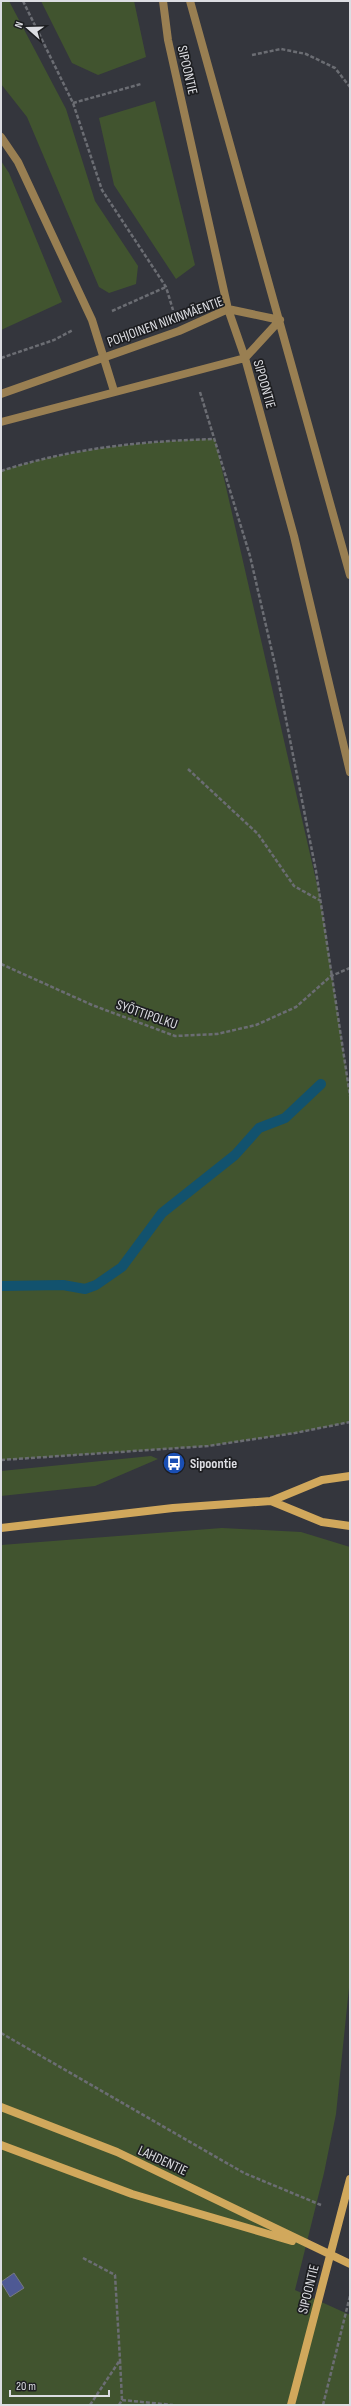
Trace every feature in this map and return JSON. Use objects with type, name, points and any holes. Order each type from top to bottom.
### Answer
[{"type":"main road","points":[[1,1528],[173,1508],[271,1501],[322,1480],[350,1476]]},
{"type":"main road","points":[[271,1501],[322,1522],[350,1526]]},
{"type":"main road","name":"LAHDENTIE","points":[[1,2107],[117,2152],[350,2264]]},
{"type":"main road","name":"LAHDENTIE","points":[[1,2145],[132,2194],[310,2246]]},
{"type":"main road","name":"SIPOONTIE","points":[[291,2405],[350,2179]]},
{"type":"street","name":"SIPOONTIE","points":[[163,1],[168,40],[228,310],[245,358],[294,536],[350,772]]},
{"type":"street","name":"SIPOONTIE","points":[[190,1],[350,575]]},
{"type":"street","points":[[1,137],[18,162],[92,320],[114,391]]},
{"type":"street","name":"POHJOINEN NIKINMÄENTIE","points":[[1,394],[179,331],[228,310],[280,320]]},
{"type":"street","points":[[1,422],[114,391],[245,358],[280,320]]},
{"type":"path","points":[[23,1],[73,104],[102,190],[166,287]]},
{"type":"path","points":[[252,55],[281,49],[306,54],[335,68],[350,87]]},
{"type":"path","points":[[73,104],[141,84]]},
{"type":"path","points":[[1,471],[31,461],[87,449],[155,441],[215,439],[253,571],[276,669],[328,941],[331,976],[350,1096]]},
{"type":"path","points":[[188,769],[258,834],[294,886],[321,902]]},
{"type":"path","name":"SYÖTTIPOLKU","points":[[1,964],[92,1005],[175,1036],[217,1034],[256,1025],[296,1007],[331,976],[350,968]]},
{"type":"path","points":[[1,1460],[208,1446],[295,1433],[350,1422]]},
{"type":"path","points":[[1,2033],[244,2173],[329,2208]]},
{"type":"path","points":[[83,2258],[115,2276],[122,2400],[119,2405]]},
{"type":"path","points":[[323,2405],[350,2296]]},
{"type":"path","points":[[90,2405],[120,2360]]},
{"type":"path","points":[[122,2400],[173,2405]]},
{"type":"green space","points":[[1,1],[9,1],[66,109],[95,201],[138,266],[136,284],[109,293],[99,287],[27,117],[1,84]]},
{"type":"green space","points":[[41,1],[134,1],[146,57],[98,75],[72,63]]},
{"type":"green space","points":[[155,101],[195,265],[176,279],[114,185],[99,118]]},
{"type":"green space","points":[[1,161],[9,173],[62,302],[1,330]]},
{"type":"green space","points":[[215,439],[321,902],[350,1096],[350,1422],[295,1433],[208,1446],[1,1460],[1,471],[27,463],[80,452],[134,444]]},
{"type":"green space","points":[[151,1456],[158,1459],[95,1486],[1,1496],[1,1471]]},
{"type":"green space","points":[[222,1528],[301,1532],[350,1547],[350,1978],[336,2114],[324,2173],[295,2290],[350,2315],[350,2405],[1,2405],[1,1545]]},
{"type":"building","points":[[14,2273],[24,2288],[10,2297],[1,2282]]},
{"type":"waterway","points":[[1,1286],[63,1285],[85,1289],[96,1285],[122,1267],[162,1213],[235,1155],[259,1128],[285,1118],[321,1084]]},
{"type":"place","name":"Sipoontie","points":[[174,1463]]}]
